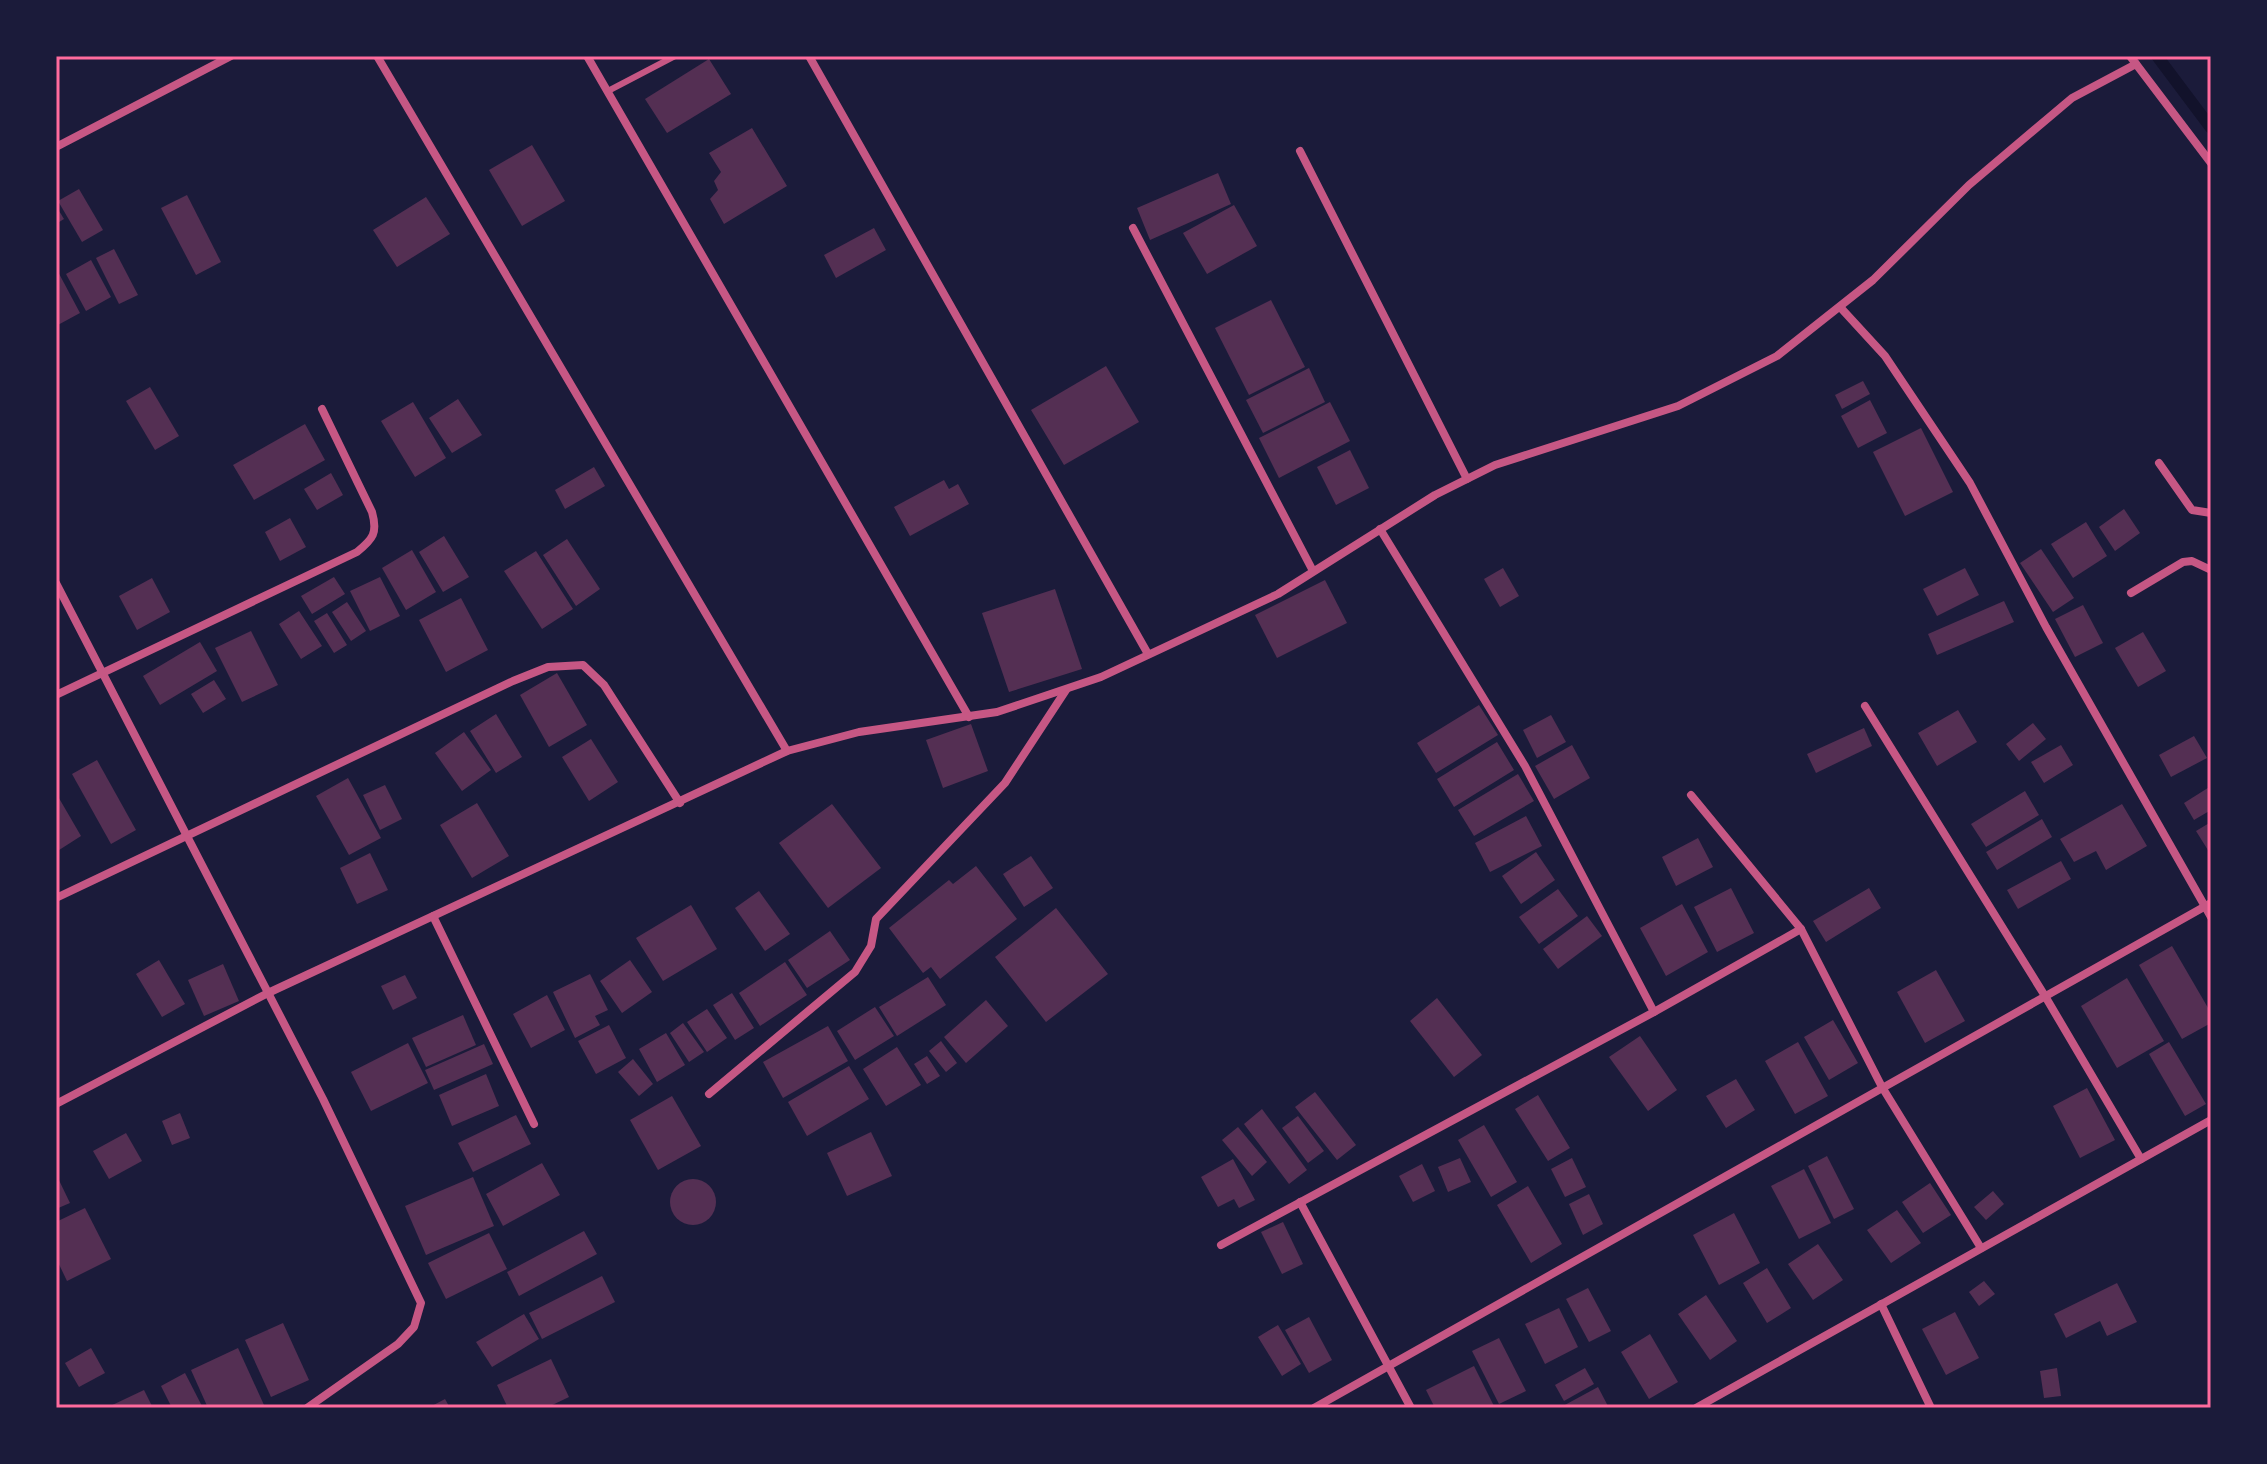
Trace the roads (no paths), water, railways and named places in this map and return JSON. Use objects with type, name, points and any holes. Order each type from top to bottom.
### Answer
[{"type":"street","points":[[56,147],[231,56]]},
{"type":"street","points":[[377,56],[787,751]]},
{"type":"street","points":[[587,56],[969,717]]},
{"type":"street","points":[[809,56],[1148,654]]},
{"type":"street","points":[[56,1104],[268,993],[787,751],[859,732],[997,712],[1068,688],[1278,594],[1380,529],[1495,465],[1678,406],[1777,356],[1873,280],[1969,185],[2040,124],[2072,98],[2133,60],[2211,163]]},
{"type":"street","points":[[1300,151],[1467,479]]},
{"type":"street","points":[[1133,228],[1313,571]]},
{"type":"street","points":[[1840,307],[1885,356],[1970,483],[2046,627],[2208,904],[2211,917]]},
{"type":"street","points":[[56,695],[357,552],[374,538],[376,527],[372,512],[322,409]]},
{"type":"street","points":[[2159,463],[2192,510],[2211,513]]},
{"type":"street","points":[[1380,529],[1525,766],[1654,1012]]},
{"type":"street","points":[[2131,593],[2183,562],[2192,561],[2211,570]]},
{"type":"street","points":[[56,583],[268,993],[421,1303],[414,1327],[398,1344],[307,1408]]},
{"type":"street","points":[[56,898],[513,681],[555,666],[583,665],[604,685],[680,803]]},
{"type":"street","points":[[709,1094],[855,972],[871,946],[876,919],[1005,783],[1068,688]]},
{"type":"street","points":[[1865,706],[2045,996],[2141,1159]]},
{"type":"street","points":[[1691,795],[1801,929],[1882,1087],[1981,1248]]},
{"type":"street","points":[[1314,1408],[2208,904]]},
{"type":"street","points":[[433,916],[534,1124]]},
{"type":"street","points":[[1221,1245],[1654,1012],[1801,929]]},
{"type":"street","points":[[1696,1408],[2211,1120]]},
{"type":"street","points":[[1300,1202],[1411,1408]]},
{"type":"street","points":[[1881,1304],[1931,1408]]},
{"type":"lane","points":[[608,91],[675,56]]},
{"type":"waterway","points":[[2157,56],[2211,128]]}]
